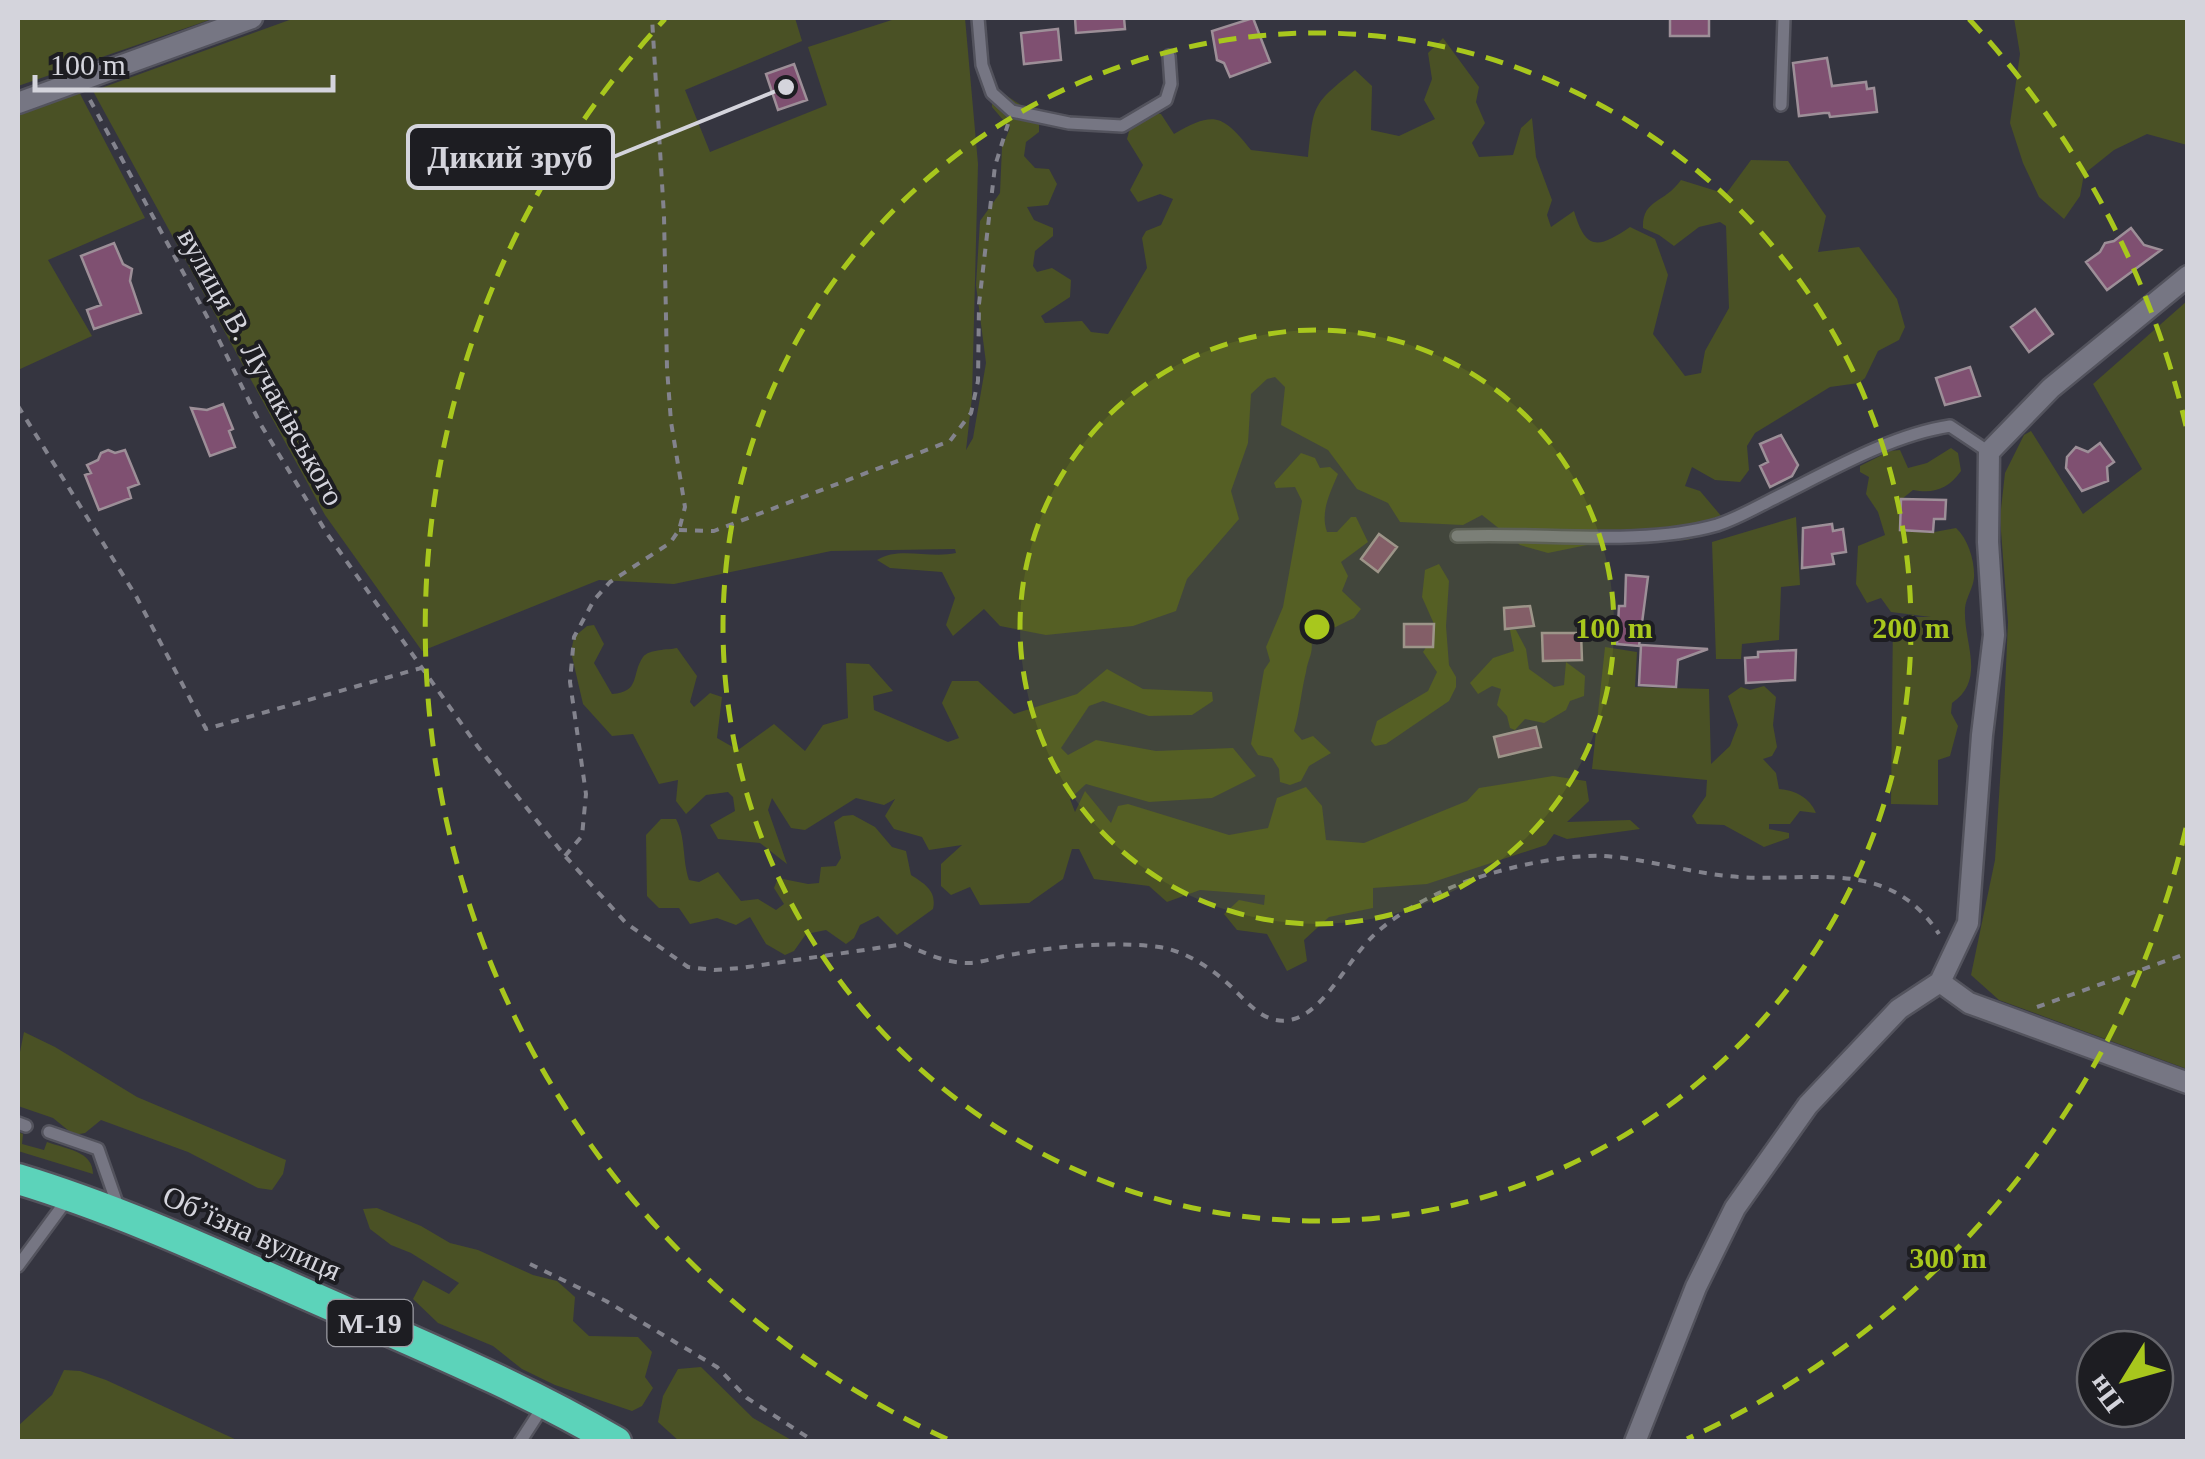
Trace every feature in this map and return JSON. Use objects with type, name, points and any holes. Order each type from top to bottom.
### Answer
[{"type":"highway","name":"Обʼїзна вулиця","points":[[18,1179],[120,1214],[546,1401],[616,1442]]},
{"type":"street","points":[[18,103],[252,18]]},
{"type":"street","points":[[1635,1442],[1696,1286],[1766,1160],[1808,1105],[1900,1008],[1940,982],[1968,923],[1994,634],[1988,542],[1989,452],[2051,388],[2188,276]]},
{"type":"street","points":[[1940,982],[1969,1002],[2188,1083]]},
{"type":"lane","points":[[978,18],[982,66],[992,93],[1012,111],[1069,123],[1122,126],[1166,100],[1171,84],[1170,56]]},
{"type":"lane","points":[[1781,105],[1784,18]]},
{"type":"lane","points":[[1457,536],[1658,536],[1719,524],[1852,460],[1950,426],[1989,452]]},
{"type":"lane","points":[[50,1132],[98,1150],[120,1214]]},
{"type":"lane","points":[[18,1266],[70,1195]]},
{"type":"lane","points":[[520,1442],[546,1401]]},
{"type":"path","points":[[565,856],[582,836],[586,794],[570,682],[574,637],[594,600],[610,582],[670,543],[680,530],[684,507],[667,368],[664,216],[652,18]]},
{"type":"path","name":"вулиця В. Лучаківського","points":[[80,80],[261,425],[328,535],[478,747],[565,856],[626,923],[688,966],[714,970],[741,968],[905,944],[968,964],[1076,948],[1160,947],[1192,957],[1261,1015],[1279,1021],[1313,1009],[1372,937],[1439,892],[1472,879],[1561,860],[1602,856],[1739,877],[1828,874],[1859,878],[1912,904],[1930,921],[1945,944]]},
{"type":"path","points":[[680,530],[714,532],[950,441],[971,413],[978,381],[979,304],[995,166],[1012,111]]},
{"type":"path","points":[[18,406],[136,596],[206,729],[421,668]]},
{"type":"path","points":[[2016,1020],[2028,1010],[2188,952]]},
{"type":"path","points":[[530,1264],[606,1301],[717,1367],[747,1398],[815,1442]]},
{"type":"green space","points":[[18,18],[215,18],[18,86]]},
{"type":"green space","points":[[295,18],[795,18],[802,41],[685,90],[710,152],[827,105],[808,47],[898,18],[965,18],[978,164],[972,397],[966,450],[973,438],[986,363],[976,285],[980,221],[1000,193],[1002,147],[1010,128],[992,107],[992,93],[998,90],[1039,117],[1039,132],[1026,142],[1024,156],[1035,168],[1049,169],[1057,184],[1048,205],[1027,207],[1034,220],[1053,228],[1053,236],[1035,251],[1033,266],[1037,272],[1052,268],[1071,280],[1070,297],[1041,316],[1045,323],[1082,321],[1091,332],[1108,334],[1147,268],[1142,238],[1146,231],[1161,225],[1173,199],[1160,194],[1138,202],[1130,190],[1143,165],[1127,139],[1134,113],[1161,114],[1174,134],[1208,119],[1217,120],[1232,129],[1251,150],[1308,157],[1318,106],[1355,70],[1372,86],[1371,130],[1399,136],[1435,119],[1424,100],[1432,79],[1428,53],[1443,38],[1479,87],[1476,102],[1485,123],[1472,143],[1479,157],[1513,155],[1521,128],[1532,118],[1536,157],[1552,200],[1547,215],[1551,227],[1574,211],[1589,240],[1602,242],[1630,227],[1655,239],[1668,275],[1653,334],[1685,376],[1701,373],[1705,351],[1729,308],[1726,226],[1720,222],[1699,227],[1674,246],[1643,228],[1646,212],[1681,180],[1726,194],[1751,160],[1788,161],[1826,216],[1818,252],[1859,247],[1897,299],[1905,327],[1899,340],[1878,351],[1859,383],[1830,387],[1755,433],[1747,446],[1749,470],[1740,482],[1715,480],[1692,467],[1685,486],[1700,491],[1722,517],[1717,531],[1687,540],[1597,543],[1548,553],[1520,545],[1482,515],[1463,525],[1400,522],[1388,503],[1357,489],[1328,450],[1281,425],[1285,387],[1275,377],[1251,394],[1248,443],[1231,491],[1239,519],[1187,579],[1176,611],[1133,626],[1046,635],[1000,626],[984,609],[953,636],[946,625],[955,598],[942,572],[890,568],[877,560],[905,553],[956,553],[955,549],[831,551],[674,584],[599,580],[422,651],[325,515],[93,91]]},
{"type":"green space","points":[[2014,18],[2187,18],[2187,145],[2147,134],[2114,150],[2084,174],[2080,196],[2064,219],[2039,197],[2010,123],[2020,54]]},
{"type":"green space","points":[[78,90],[145,218],[48,260],[92,336],[18,370],[18,113]]},
{"type":"green space","points":[[2187,301],[2187,1069],[1999,1000],[1971,975],[1995,860],[2008,622],[2000,518],[2005,473],[2024,435],[2031,431],[2083,514],[2142,469],[2093,384]]},
{"type":"green space","points":[[1951,448],[1958,453],[1961,471],[1956,477],[1940,489],[1913,490],[1897,503],[1901,527],[1929,533],[1956,528],[1967,544],[1974,571],[1965,608],[1971,672],[1963,693],[1952,703],[1951,713],[1958,726],[1950,756],[1938,760],[1938,805],[1891,804],[1893,617],[1931,617],[1891,612],[1881,598],[1867,603],[1856,584],[1858,546],[1885,535],[1878,512],[1866,494],[1869,477],[1860,472],[1860,466],[1900,450],[1908,468],[1927,463]]},
{"type":"green space","points":[[1301,453],[1315,458],[1320,468],[1330,467],[1338,474],[1325,510],[1327,532],[1337,532],[1351,517],[1356,517],[1368,542],[1341,562],[1348,576],[1342,591],[1361,609],[1354,618],[1311,639],[1294,731],[1302,740],[1313,736],[1331,753],[1309,766],[1301,781],[1290,785],[1280,782],[1279,769],[1272,758],[1258,755],[1251,744],[1264,670],[1270,661],[1266,647],[1283,607],[1302,501],[1295,487],[1276,488],[1274,483]]},
{"type":"green space","points":[[1796,517],[1800,585],[1781,587],[1779,640],[1742,644],[1741,659],[1716,659],[1712,542]]},
{"type":"green space","points":[[1439,564],[1449,581],[1446,626],[1449,665],[1456,677],[1456,687],[1449,701],[1386,744],[1375,746],[1371,741],[1377,721],[1428,691],[1437,672],[1423,652],[1434,635],[1434,624],[1422,597],[1425,570]]},
{"type":"green space","points":[[594,625],[604,644],[594,663],[612,694],[631,686],[646,654],[677,648],[697,676],[690,702],[694,707],[710,693],[722,697],[717,738],[738,750],[774,724],[805,751],[823,725],[848,718],[846,663],[869,664],[893,691],[873,696],[874,710],[948,742],[959,738],[942,703],[952,681],[978,681],[1014,714],[1077,694],[1107,669],[1143,689],[1212,692],[1213,701],[1192,715],[1149,716],[1103,701],[1089,706],[1061,748],[1068,755],[1096,740],[1156,751],[1233,748],[1256,776],[1212,798],[1149,802],[1086,784],[1070,799],[1075,812],[1085,791],[1111,823],[1118,806],[1128,804],[1229,835],[1268,828],[1277,798],[1306,787],[1322,806],[1326,840],[1364,843],[1467,801],[1479,788],[1553,776],[1586,781],[1589,801],[1567,822],[1630,820],[1640,829],[1567,839],[1554,834],[1546,845],[1427,884],[1373,888],[1373,908],[1329,917],[1304,940],[1307,961],[1287,971],[1267,934],[1237,930],[1224,914],[1239,900],[1264,905],[1265,895],[1200,890],[1167,902],[1149,886],[1094,879],[1079,849],[1072,849],[1063,879],[1029,903],[980,905],[970,887],[951,895],[941,886],[941,864],[962,845],[929,850],[922,837],[894,829],[885,816],[895,799],[884,805],[856,798],[805,830],[791,828],[772,798],[768,810],[787,864],[760,843],[718,839],[710,825],[735,811],[728,792],[706,795],[686,814],[676,801],[678,780],[659,784],[633,734],[612,736],[583,704],[571,652],[574,637]]},
{"type":"green space","points":[[1510,630],[1516,630],[1526,649],[1529,669],[1554,687],[1564,685],[1566,662],[1585,676],[1584,696],[1570,701],[1566,710],[1544,723],[1525,719],[1515,730],[1497,705],[1501,689],[1492,686],[1478,694],[1470,683],[1493,658],[1514,651]]},
{"type":"green space","points":[[1605,647],[1637,652],[1635,687],[1709,689],[1711,764],[1730,746],[1738,725],[1728,696],[1741,687],[1750,690],[1764,686],[1776,697],[1773,725],[1777,747],[1772,756],[1763,759],[1776,773],[1779,789],[1801,796],[1816,813],[1800,811],[1790,824],[1769,824],[1769,829],[1789,833],[1789,838],[1764,847],[1724,825],[1697,824],[1692,816],[1706,796],[1707,780],[1592,769]]},
{"type":"green space","points":[[853,815],[875,827],[892,847],[906,851],[911,875],[933,897],[933,909],[897,935],[878,916],[860,925],[846,944],[826,930],[806,934],[794,951],[785,955],[766,944],[750,917],[736,925],[717,918],[690,924],[679,908],[659,908],[647,896],[646,835],[661,819],[676,819],[689,880],[699,882],[718,872],[741,901],[758,899],[776,910],[784,904],[774,888],[778,878],[819,883],[821,867],[836,866],[841,858],[834,822]]},
{"type":"green space","points":[[24,1032],[137,1097],[286,1160],[283,1174],[272,1190],[258,1188],[188,1152],[101,1120],[85,1133],[74,1135],[53,1118],[18,1106],[18,1062]]},
{"type":"green space","points":[[18,1132],[23,1134],[22,1144],[44,1150],[47,1142],[77,1152],[88,1160],[93,1174],[18,1151]]},
{"type":"green space","points":[[377,1208],[450,1243],[557,1281],[575,1297],[573,1321],[589,1336],[638,1337],[652,1352],[645,1377],[653,1388],[642,1406],[632,1411],[555,1385],[522,1369],[493,1346],[438,1323],[413,1299],[423,1280],[449,1294],[459,1283],[370,1229],[363,1209]]},
{"type":"green space","points":[[701,1367],[753,1418],[793,1441],[679,1441],[658,1422],[663,1396],[678,1369]]},
{"type":"green space","points":[[64,1370],[106,1380],[239,1441],[18,1441],[18,1426],[52,1395]]},
{"type":"building","points":[[1075,18],[1124,18],[1125,29],[1076,33]]},
{"type":"building","points":[[1253,18],[1270,62],[1230,77],[1224,63],[1217,60],[1212,31]]},
{"type":"building","points":[[1670,18],[1709,18],[1709,36],[1670,36]]},
{"type":"building","points":[[1058,29],[1061,60],[1024,64],[1021,33]]},
{"type":"building","points":[[1827,58],[1832,86],[1866,82],[1867,89],[1874,88],[1877,112],[1799,116],[1793,63]]},
{"type":"building","points":[[794,64],[807,100],[778,110],[766,74]]},
{"type":"building","points":[[2131,228],[2144,245],[2161,250],[2107,290],[2086,262],[2105,243]]},
{"type":"building","points":[[114,243],[123,264],[132,269],[130,281],[141,313],[94,329],[87,310],[101,305],[81,256]]},
{"type":"building","points":[[2035,309],[2053,334],[2029,352],[2011,327]]},
{"type":"building","points":[[1970,367],[1980,396],[1945,405],[1936,378]]},
{"type":"building","points":[[223,404],[235,447],[210,456],[191,408],[207,410]]},
{"type":"building","points":[[1781,435],[1798,465],[1792,476],[1770,487],[1760,466],[1768,462],[1760,444]]},
{"type":"building","points":[[2100,443],[2114,462],[2107,467],[2108,481],[2082,491],[2066,468],[2067,457],[2076,447],[2088,452]]},
{"type":"building","points":[[108,450],[125,450],[139,484],[128,488],[131,498],[99,510],[85,475],[91,473],[87,465]]},
{"type":"building","points":[[1901,499],[1946,500],[1945,519],[1934,519],[1933,532],[1900,530]]},
{"type":"building","points":[[1832,524],[1833,531],[1843,529],[1846,552],[1832,554],[1834,564],[1802,568],[1803,528]]},
{"type":"building","points":[[1379,534],[1397,547],[1378,572],[1361,559]]},
{"type":"building","points":[[1626,575],[1648,577],[1639,646],[1617,644],[1619,606],[1625,606]]},
{"type":"building","points":[[1530,606],[1534,626],[1505,629],[1504,608]]},
{"type":"building","points":[[1404,624],[1434,624],[1433,647],[1404,647]]},
{"type":"building","points":[[1542,633],[1581,633],[1582,660],[1543,661]]},
{"type":"building","points":[[1641,645],[1708,649],[1678,660],[1676,687],[1639,685]]},
{"type":"building","points":[[1796,650],[1795,680],[1746,683],[1745,658],[1758,657],[1758,652]]},
{"type":"building","points":[[1536,727],[1541,747],[1499,757],[1494,737]]},
{"type":"place","name":"Дикий зруб","points":[[786,87]]}]
